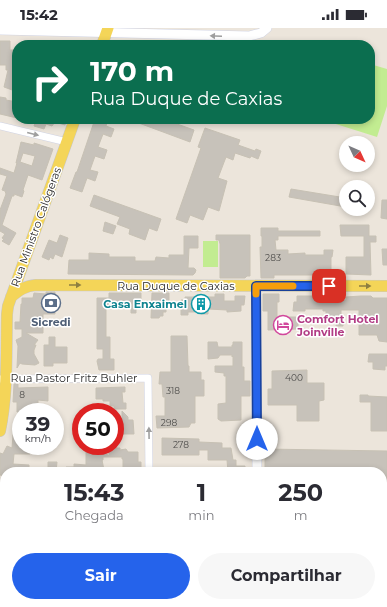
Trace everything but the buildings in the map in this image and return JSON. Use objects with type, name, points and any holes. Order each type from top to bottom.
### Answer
[{"type":"main road","points":[[0,30],[107,30],[249,36],[261,33],[267,28]]},
{"type":"main road","points":[[104,40],[107,30]]},
{"type":"main road","name":"Rua Ministro Calógeras","points":[[0,432],[4,412],[3,379],[7,314],[11,297],[73,124]]},
{"type":"main road","points":[[22,264],[26,275],[36,285]]},
{"type":"main road","name":"Rua Duque de Caxias","points":[[11,297],[20,289],[36,285],[387,286]]},
{"type":"main road","points":[[256,286],[257,467]]},
{"type":"street","points":[[0,126],[67,142]]},
{"type":"street","name":"Rua Pastor Fritz Buhler","points":[[3,379],[148,378],[149,467]]},
{"type":"green space","points":[[375,65],[387,69],[387,106],[377,137],[336,124],[375,124]]},
{"type":"green space","points":[[203,241],[218,241],[218,267],[203,267]]},
{"type":"slow traffic","points":[[256,294],[256,286],[293,286]]},
{"type":"place","name":"Sicredi","points":[[51,303]]},
{"type":"place","name":"Casa Enxaimel","points":[[201,304]]},
{"type":"place","name":"Comfort Hotel Joinville","points":[[283,325]]},
{"type":"route","points":[[257,439],[256,286],[329,286]]}]
